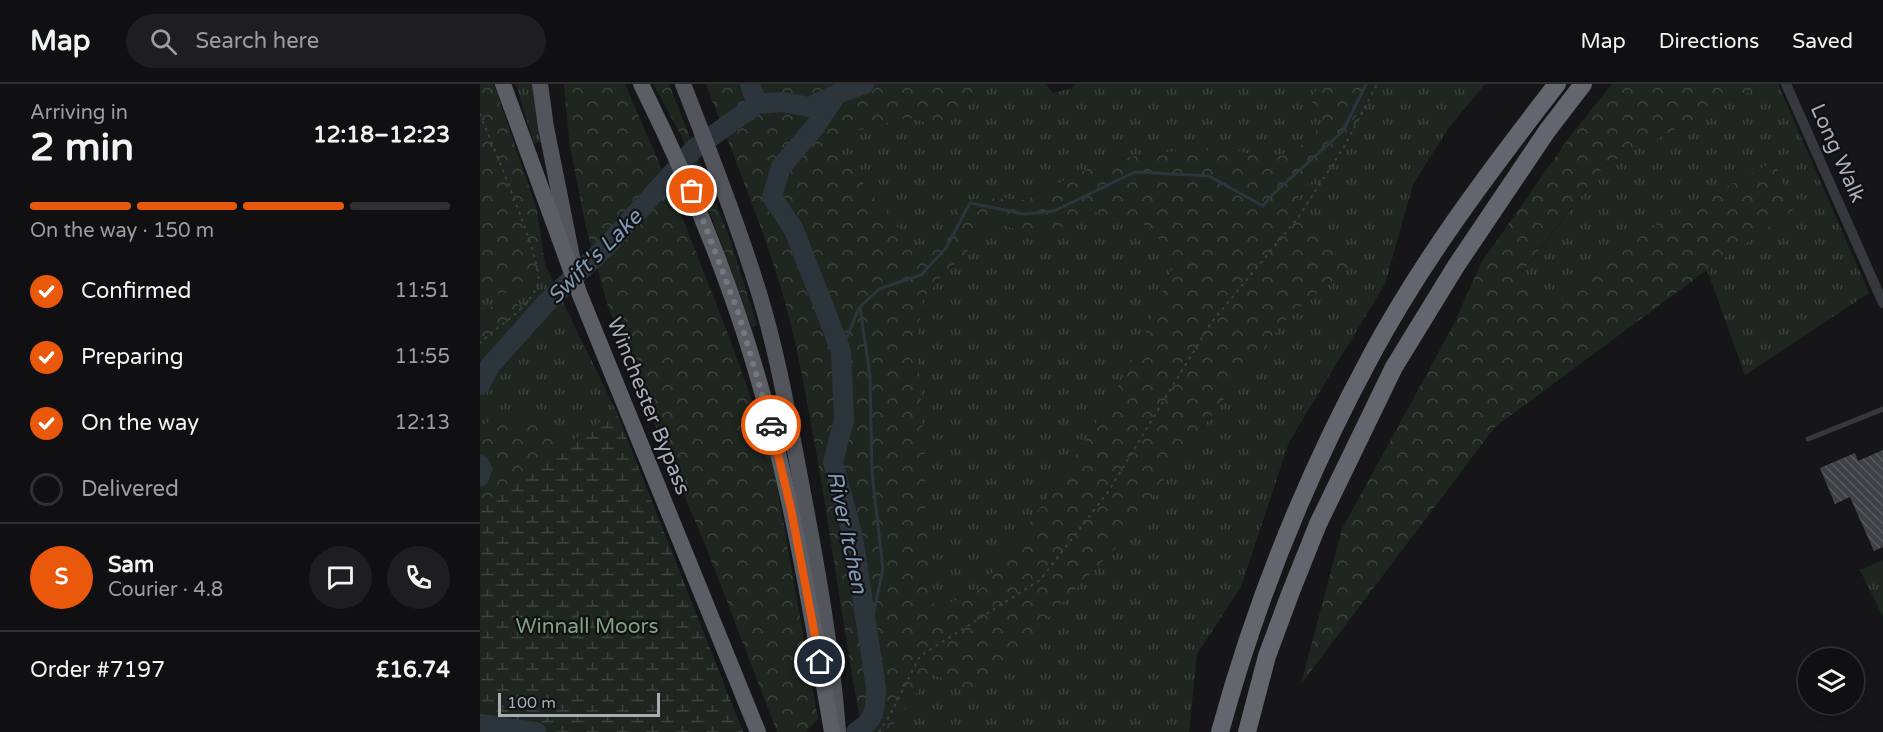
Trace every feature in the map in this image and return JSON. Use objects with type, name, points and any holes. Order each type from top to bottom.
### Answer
[{"type":"highway","name":"Winchester Bypass","points":[[503,84],[557,215],[580,295],[758,732]]},
{"type":"highway","points":[[641,84],[692,191],[738,312],[765,405],[793,519],[832,705],[832,732]]},
{"type":"highway","points":[[1220,732],[1235,677],[1266,586],[1305,490],[1373,351],[1472,196],[1557,84]]},
{"type":"highway","points":[[1247,732],[1267,656],[1318,524],[1394,367],[1462,256],[1547,130],[1583,84]]},
{"type":"main road","points":[[540,84],[557,215]]},
{"type":"main road","points":[[683,84],[740,232],[760,296],[785,398],[813,547],[832,705],[838,732]]},
{"type":"street","name":"Long Walk","points":[[1786,84],[1883,303]]},
{"type":"lane","points":[[1808,440],[1883,409]]},
{"type":"path","points":[[879,732],[920,656],[1040,580],[1108,492],[1211,323],[1297,219],[1344,147],[1377,84]]},
{"type":"path","points":[[480,114],[534,255],[540,282],[530,301],[480,343]]},
{"type":"green space","points":[[480,84],[494,84],[537,210],[545,265],[528,288],[501,294],[480,290]]},
{"type":"green space","points":[[516,84],[533,84],[542,141],[534,144]]},
{"type":"green space","points":[[564,84],[625,84],[679,209],[730,339],[772,458],[818,719],[806,732],[777,732],[708,552],[607,303],[585,224],[569,140]]},
{"type":"green space","points":[[653,84],[669,84],[729,236],[757,325],[752,327],[682,137]]},
{"type":"green space","points":[[706,84],[983,84],[973,91],[966,110],[947,123],[930,124],[914,118],[899,119],[846,134],[836,147],[911,245],[914,261],[927,258],[962,203],[984,197],[1025,200],[1102,162],[1135,156],[1179,151],[1234,150],[1261,157],[1283,156],[1309,140],[1323,120],[1319,111],[1312,104],[1316,89],[1325,84],[1374,84],[1341,144],[1293,204],[1357,260],[1284,321],[1179,458],[1121,542],[976,693],[931,674],[887,732],[862,732],[814,439],[795,342],[767,244]],"holes":[[[1094,212],[1138,220],[1152,230],[1171,253],[1173,267],[1136,355],[1093,429],[1045,501],[980,589],[934,611],[925,518],[924,446],[917,340],[923,299],[941,277],[966,253],[981,230],[996,222],[1034,239],[1057,231],[1075,217]]]},
{"type":"green space","points":[[983,84],[1046,84],[1053,93],[1072,88],[1076,84],[1325,84],[1316,89],[1319,111],[1324,120],[1309,140],[1283,156],[1261,157],[1234,150],[1179,151],[1135,156],[1102,162],[1025,200],[984,197],[962,203],[927,258],[914,262],[911,245],[836,147],[846,134],[899,119],[914,118],[930,124],[966,110],[973,91]]},
{"type":"green space","points":[[1374,84],[1485,84],[1450,126],[1413,184],[1385,284],[1289,442],[1241,587],[1197,654],[1189,732],[887,732],[931,673],[1121,542],[1179,458],[1284,321],[1356,260],[1293,204],[1341,144]]},
{"type":"green space","points":[[1612,84],[1765,84],[1605,165],[1521,273],[1550,312],[1644,232],[1774,161],[1794,209],[1707,270],[1495,427],[1301,684],[1342,529],[1454,324],[1481,263],[1571,135]]},
{"type":"green space","points":[[1765,84],[1778,84],[1869,293],[1745,375],[1707,270],[1794,209],[1644,232],[1550,312],[1521,274],[1605,165]]},
{"type":"green space","points":[[1094,212],[1138,220],[1152,230],[1171,253],[1173,267],[1136,355],[1093,429],[1045,501],[980,589],[934,611],[925,518],[917,340],[923,299],[941,277],[966,253],[981,230],[996,222],[1034,239],[1057,231],[1075,217]]},
{"type":"green space","name":"Winnall Moors","points":[[545,265],[616,411],[743,732],[480,732],[544,417],[523,418],[499,415],[480,427],[480,290],[501,294]]},
{"type":"green space","points":[[513,302],[529,310],[480,366],[480,309]]},
{"type":"green space","name":"Winnall Moors","points":[[616,411],[743,732],[480,732],[480,503]]},
{"type":"green space","points":[[499,415],[523,418],[545,417],[562,449],[532,469],[480,583],[480,427]]},
{"type":"green space","points":[[1883,560],[1883,617],[1860,570]]},
{"type":"building","points":[[1883,450],[1883,547],[1874,551],[1850,497],[1835,504],[1820,468],[1855,453],[1858,461]]},
{"type":"waterway","name":"Swift's Lake","points":[[480,385],[490,366],[547,302],[606,247],[694,149],[757,104],[750,84]]},
{"type":"waterway","name":"River Itchen","points":[[757,104],[783,102],[809,107],[864,84]]},
{"type":"waterway","points":[[869,635],[883,569],[872,473],[870,376],[860,307],[879,289],[921,275],[946,248],[970,203],[1024,214],[1054,211],[1135,172],[1209,176],[1263,206],[1273,194],[1343,131],[1366,84]]},
{"type":"waterway","name":"River Itchen","points":[[837,94],[814,128],[781,167],[772,197],[794,230],[841,351],[844,420],[833,462],[853,537],[876,688],[871,718],[863,728],[856,732]]},
{"type":"waterway","name":"River Itchen","points":[[841,351],[859,308]]},
{"type":"waterway","name":"Swift's Lake","points":[[480,465],[482,469],[480,476]]},
{"type":"waterway","name":"Swift's Lake","points":[[480,724],[536,732]]},
{"type":"way so far","points":[[692,191],[738,312],[771,425]]},
{"type":"route","points":[[771,425],[791,509],[820,662]]}]
